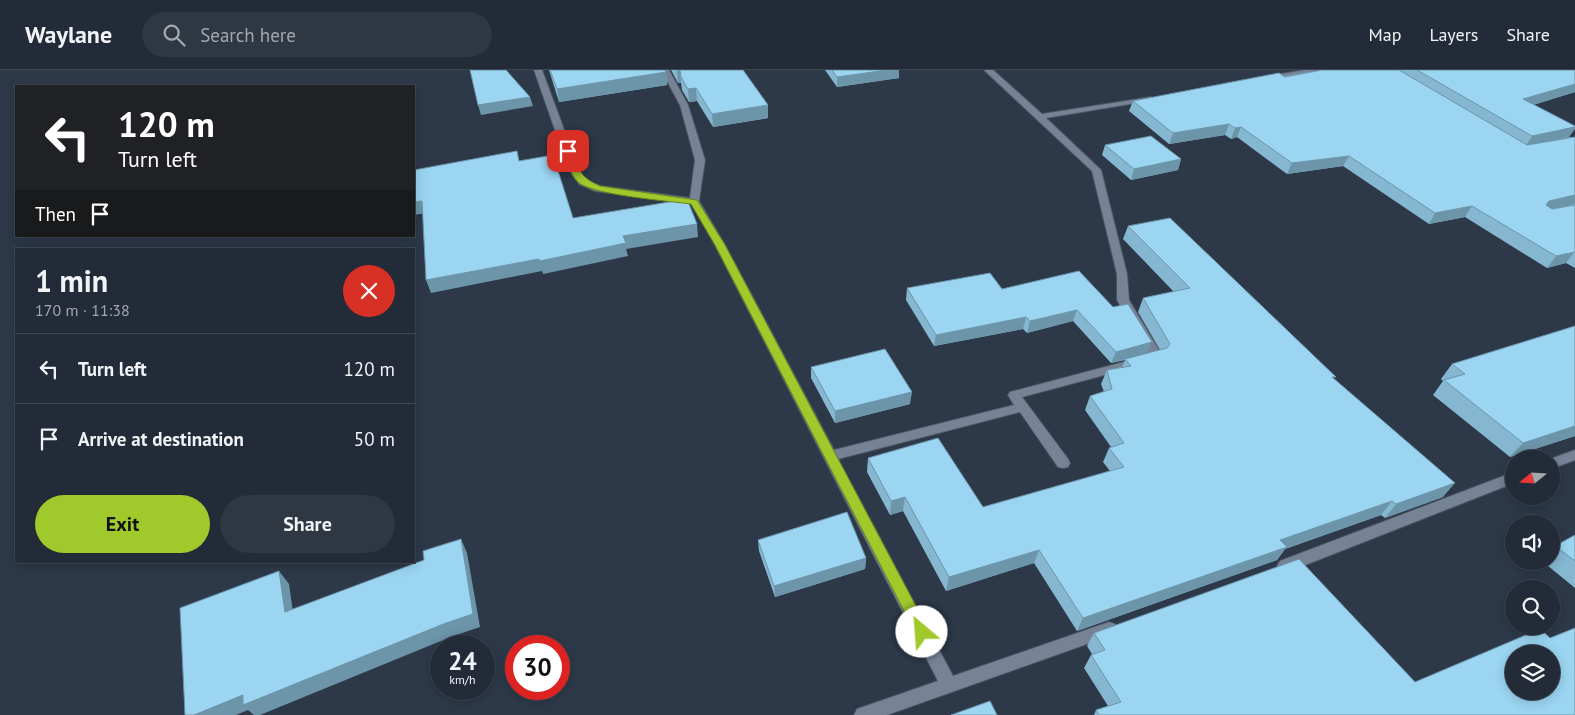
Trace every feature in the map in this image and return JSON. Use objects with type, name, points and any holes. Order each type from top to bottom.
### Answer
[{"type":"street","points":[[538,70],[574,170],[582,182],[598,188],[694,202]]},
{"type":"street","points":[[665,70],[684,105],[700,160],[694,202],[720,245],[949,684]]},
{"type":"street","points":[[988,70],[1096,170],[1122,274],[1123,300],[1157,357],[1014,395],[1063,463]]},
{"type":"street","points":[[1256,80],[1320,70]]},
{"type":"street","points":[[1040,117],[1158,97]]},
{"type":"street","points":[[831,456],[1023,407]]},
{"type":"street","points":[[1560,461],[1575,455]]},
{"type":"street","points":[[1274,570],[1505,481]]},
{"type":"street","points":[[863,715],[1126,624]]},
{"type":"building","points":[[470,70],[506,70],[530,97],[478,105]]},
{"type":"building","points":[[550,70],[665,70],[666,72],[557,89]]},
{"type":"building","points":[[680,70],[743,70],[768,105],[712,114],[696,88],[688,89],[681,77]]},
{"type":"building","points":[[832,70],[887,70],[837,77]]},
{"type":"building","points":[[1322,70],[1399,70],[1527,145],[1575,137],[1575,195],[1549,201],[1546,205],[1552,209],[1575,205],[1575,252],[1556,256],[1472,206],[1435,213],[1349,156],[1292,163],[1241,127],[1235,128],[1229,124],[1173,133],[1133,101],[1279,73],[1285,77]]},
{"type":"building","points":[[1417,70],[1575,70],[1575,84],[1523,99],[1575,127],[1532,136]]},
{"type":"building","points":[[1151,136],[1181,159],[1134,169],[1105,145]]},
{"type":"building","points":[[517,151],[519,161],[553,155],[573,218],[687,199],[697,224],[623,236],[626,243],[540,261],[539,259],[426,280],[422,201],[415,202],[415,170]]},
{"type":"building","points":[[1170,218],[1336,377],[1332,377],[1455,483],[1396,504],[1392,501],[1280,540],[1287,547],[1083,618],[1039,550],[949,577],[905,497],[891,501],[868,458],[938,438],[983,507],[1124,467],[1109,448],[1124,443],[1090,396],[1112,389],[1107,370],[1131,366],[1125,359],[1167,348],[1170,344],[1143,298],[1190,288],[1128,226]]},
{"type":"building","points":[[1079,271],[1113,307],[1128,304],[1152,342],[1116,352],[1077,310],[1030,321],[1026,317],[936,335],[907,288],[990,273],[1002,289]]},
{"type":"building","points":[[1575,326],[1575,426],[1523,443],[1444,380],[1465,374],[1452,364]]},
{"type":"building","points":[[885,349],[912,392],[835,411],[811,367]]},
{"type":"building","points":[[847,512],[866,558],[774,586],[758,540]]},
{"type":"building","points":[[1575,535],[1575,561],[1560,550],[1560,543]]},
{"type":"building","points":[[461,539],[473,614],[446,623],[243,705],[243,695],[194,715],[185,715],[180,608],[279,571],[285,612],[424,560],[423,551]]},
{"type":"building","points":[[1299,559],[1415,682],[1526,635],[1547,635],[1550,638],[1575,628],[1575,715],[1099,715],[1096,710],[1121,702],[1091,655],[1105,650],[1094,633]]},
{"type":"building","points":[[990,701],[997,715],[951,715]]},
{"type":"route","points":[[568,151],[574,170],[582,182],[598,188],[694,202],[720,245],[922,632]]}]
